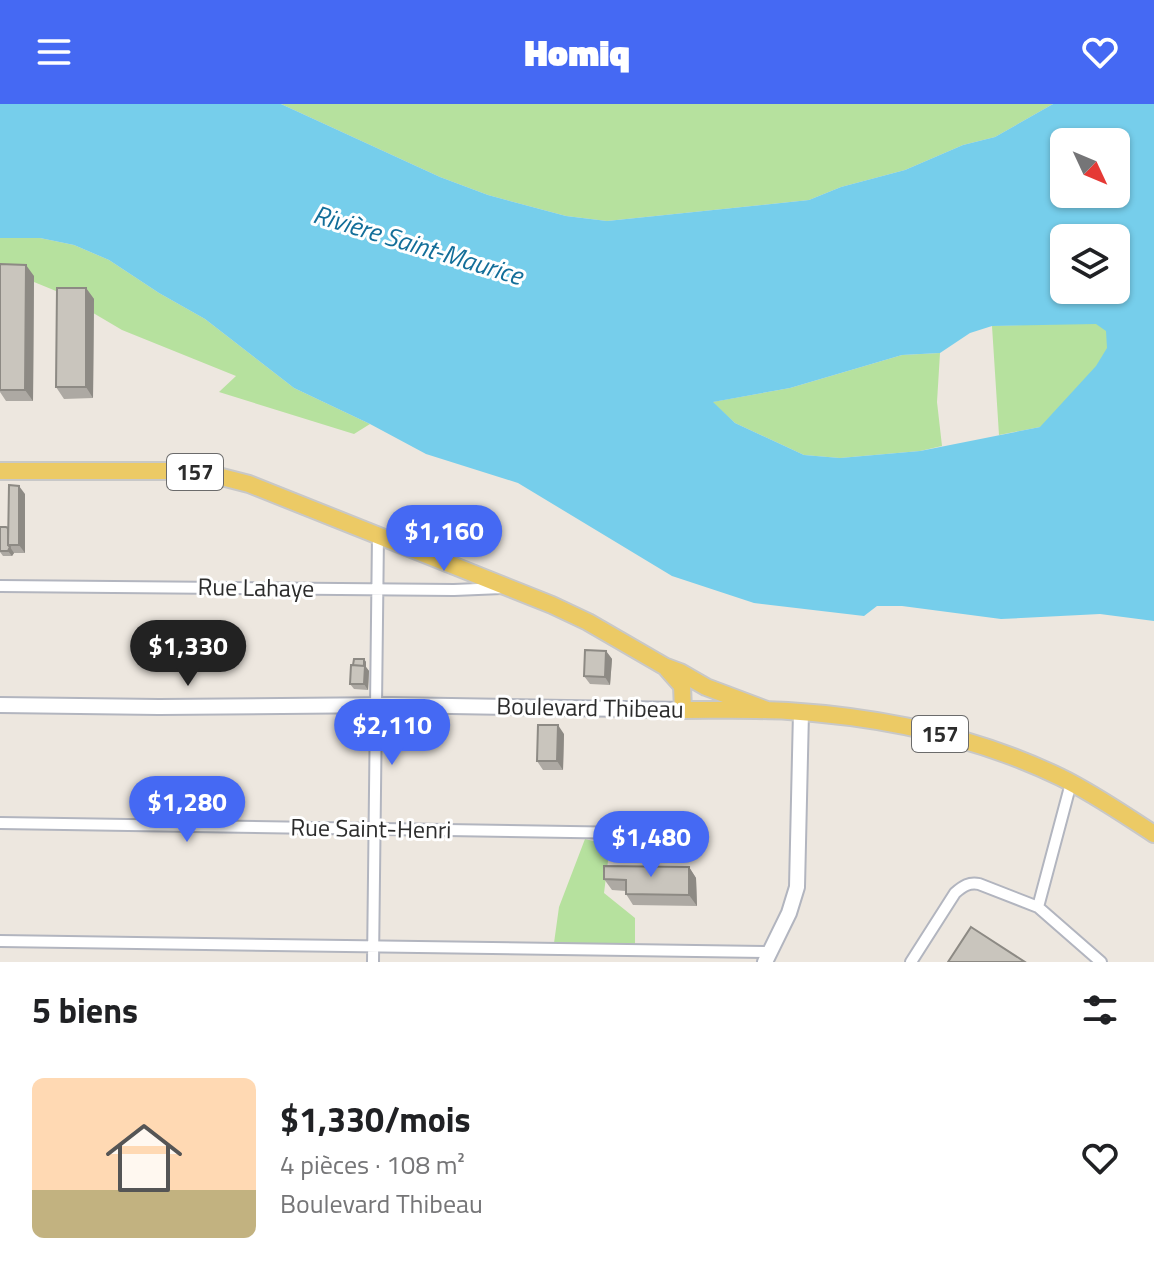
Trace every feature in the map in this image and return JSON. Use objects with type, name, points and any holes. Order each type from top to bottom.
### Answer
[{"type":"main road","name":"157","points":[[0,471],[183,471],[210,474],[259,488],[512,588],[588,622],[712,690],[767,710]]},
{"type":"main road","points":[[664,666],[682,686],[683,710]]},
{"type":"main road","name":"Boulevard Thibeau","points":[[683,710],[801,712],[880,721],[946,735],[1021,760],[1071,783],[1154,834]]},
{"type":"street","points":[[373,962],[378,535]]},
{"type":"street","name":"Rue Lahaye","points":[[0,586],[377,590],[512,588]]},
{"type":"street","name":"Boulevard Thibeau","points":[[0,705],[376,705],[683,710]]},
{"type":"street","points":[[0,941],[767,957],[791,907],[798,879],[801,712]]},
{"type":"street","points":[[1038,907],[1071,783]]},
{"type":"street","name":"Rue Saint-Henri","points":[[0,823],[694,834]]},
{"type":"street","points":[[911,962],[953,896],[965,885],[979,884],[1038,907],[1101,962]]},
{"type":"green space","points":[[281,104],[1053,104],[995,137],[963,145],[905,170],[841,187],[809,200],[607,221],[566,216],[488,195],[440,177]]},
{"type":"green space","points":[[0,238],[40,238],[74,245],[109,260],[205,319],[294,388],[370,424],[354,434],[219,392],[236,376],[122,330],[56,291],[34,282],[12,287],[0,366]]},
{"type":"green space","points":[[1091,304],[1120,304],[1154,434],[1040,427],[999,435],[992,326],[1056,324]]},
{"type":"green space","points":[[940,353],[937,402],[942,446],[920,451],[840,458],[804,455],[735,423],[712,402],[790,388],[902,355]]},
{"type":"green space","points":[[585,839],[610,845],[604,893],[635,918],[635,945],[554,943],[559,907]]},
{"type":"water","name":"Rivière Saint-Maurice","points":[[0,104],[281,104],[440,177],[488,195],[566,216],[607,221],[809,200],[841,187],[905,170],[963,145],[995,137],[1053,104],[1154,104],[1154,621],[1100,614],[1001,619],[902,606],[877,606],[864,616],[754,603],[672,576],[518,483],[426,454],[294,388],[205,319],[109,260],[74,245],[40,238],[0,238]],"holes":[[[1096,324],[1106,331],[1107,348],[1096,366],[1040,427],[920,451],[840,458],[804,455],[735,423],[713,402],[790,388],[902,355],[940,353],[970,333],[992,326]]]},
{"type":"building","points":[[0,264],[26,265],[25,390],[0,390]]},
{"type":"building","points":[[57,288],[86,288],[86,387],[56,387]]},
{"type":"building","points":[[9,485],[19,486],[19,545],[8,545]]},
{"type":"building","points":[[0,527],[8,528],[8,551],[0,551]]},
{"type":"building","points":[[585,650],[606,651],[605,677],[584,676]]},
{"type":"building","points":[[354,659],[364,659],[364,666],[353,665]]},
{"type":"building","points":[[351,665],[365,666],[364,684],[350,684]]},
{"type":"building","points":[[538,725],[558,725],[557,761],[537,761]]},
{"type":"building","points":[[604,866],[689,867],[689,895],[626,894],[626,880],[604,879]]},
{"type":"building","points":[[971,927],[1025,962],[948,962]]}]
